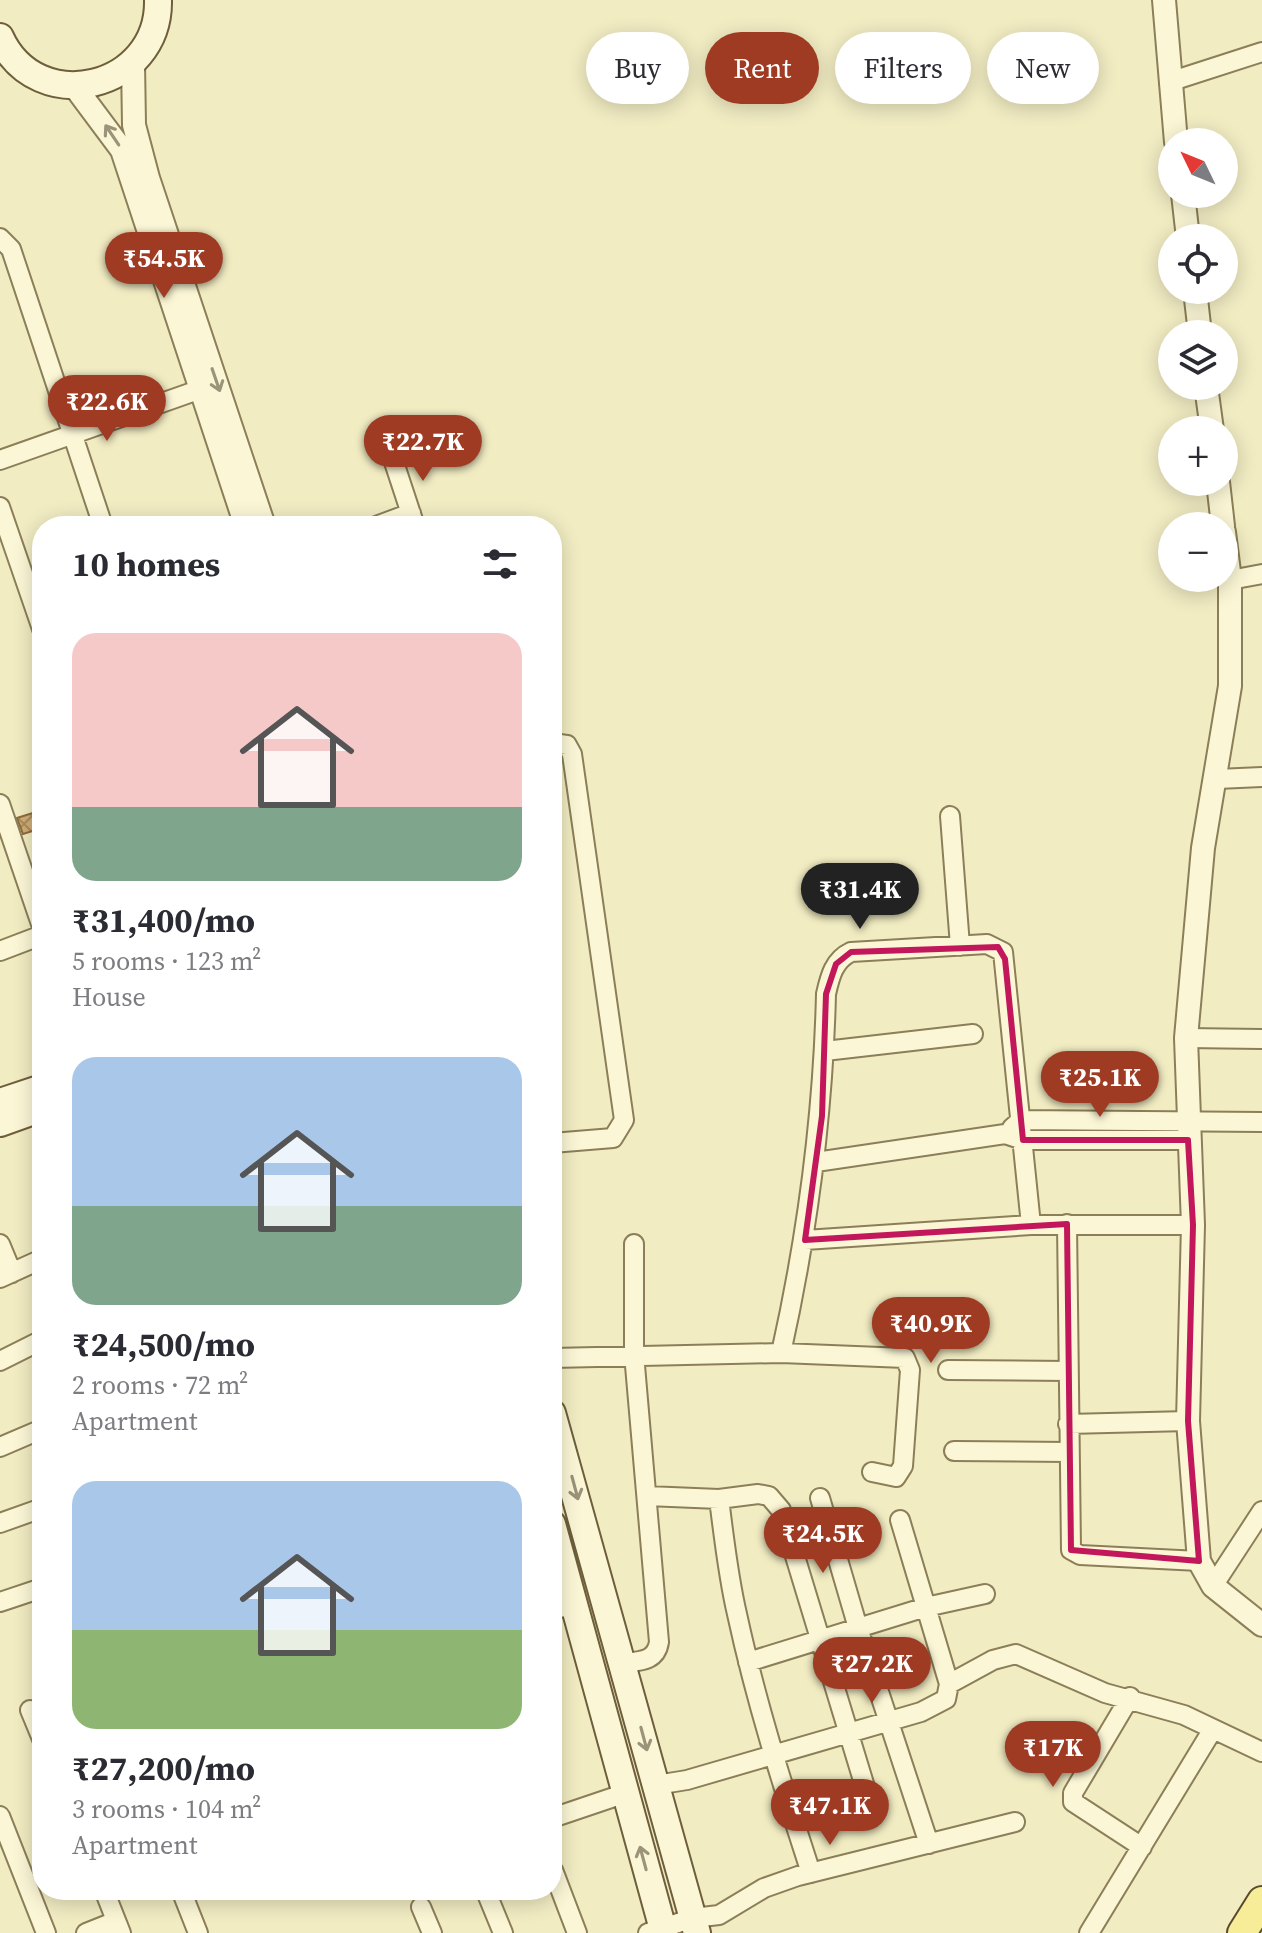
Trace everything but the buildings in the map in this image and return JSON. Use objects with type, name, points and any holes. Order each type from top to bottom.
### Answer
[{"type":"main road","points":[[3,47],[37,78],[75,87],[112,78],[133,63],[149,42],[157,9],[177,0]]},
{"type":"main road","points":[[0,1102],[32,1091]]},
{"type":"main road","points":[[0,1123],[32,1112]]},
{"type":"main road","points":[[562,1448],[695,1926]]},
{"type":"main road","points":[[563,1607],[626,1793],[658,1931]]},
{"type":"main road","points":[[1242,1933],[1262,1901]]},
{"type":"street","points":[[1164,0],[1174,128]]},
{"type":"street","points":[[1169,82],[1262,52]]},
{"type":"street","points":[[133,63],[134,125],[148,178],[261,516]]},
{"type":"street","points":[[75,87],[122,150],[243,516]]},
{"type":"street","points":[[0,238],[11,249],[100,516]]},
{"type":"street","points":[[0,460],[201,389]]},
{"type":"street","points":[[391,453],[412,516]]},
{"type":"street","points":[[0,507],[32,600]]},
{"type":"street","points":[[1238,578],[1262,574]]},
{"type":"street","points":[[1230,592],[1230,686],[1217,779],[1203,848],[1186,1038],[1187,1130],[1193,1225],[1188,1421],[1199,1561],[1213,1586],[1231,1604],[1262,1625]]},
{"type":"street","points":[[562,744],[567,745],[572,754],[624,1120],[613,1138],[562,1142]]},
{"type":"street","points":[[1217,779],[1262,777]]},
{"type":"street","points":[[0,804],[32,898]]},
{"type":"street","points":[[950,816],[960,946]]},
{"type":"street","points":[[0,951],[32,939]]},
{"type":"street","points":[[775,1354],[805,1240],[816,1162],[826,994],[831,974],[843,956],[851,952],[987,944],[1003,952],[1021,1120],[1014,1137],[1031,1225]]},
{"type":"street","points":[[825,1051],[973,1034]]},
{"type":"street","points":[[1186,1038],[1262,1039]]},
{"type":"street","points":[[1021,1120],[1187,1130]]},
{"type":"street","points":[[816,1162],[1014,1137],[1187,1130],[1262,1122]]},
{"type":"street","points":[[1067,1224],[1068,1538],[1074,1554],[1199,1561]]},
{"type":"street","points":[[805,1240],[1031,1225],[1193,1225]]},
{"type":"street","points":[[0,1244],[6,1276],[32,1264]]},
{"type":"street","points":[[623,1663],[647,1659],[658,1648],[634,1354],[634,1244]]},
{"type":"street","points":[[0,1361],[32,1345]]},
{"type":"street","points":[[562,1358],[634,1354],[897,1356],[908,1361],[910,1370],[902,1472],[896,1477],[872,1472]]},
{"type":"street","points":[[948,1370],[1068,1371]]},
{"type":"street","points":[[1068,1424],[1188,1421]]},
{"type":"street","points":[[0,1447],[32,1433]]},
{"type":"street","points":[[954,1451],[1068,1452]]},
{"type":"street","points":[[647,1496],[719,1499],[758,1494],[775,1501],[781,1510],[872,1810]]},
{"type":"street","points":[[820,1498],[858,1628],[929,1844]]},
{"type":"street","points":[[719,1499],[736,1611],[748,1662],[772,1754],[811,1873]]},
{"type":"street","points":[[1213,1586],[1262,1511]]},
{"type":"street","points":[[0,1523],[32,1512]]},
{"type":"street","points":[[656,1785],[687,1780],[942,1704],[949,1694],[949,1684],[900,1520]]},
{"type":"street","points":[[0,1602],[32,1591]]},
{"type":"street","points":[[748,1662],[926,1607],[985,1594]]},
{"type":"street","points":[[949,1684],[1007,1655],[1029,1658],[1105,1693],[1130,1697],[1262,1752]]},
{"type":"street","points":[[1130,1697],[1073,1793],[1073,1802],[1142,1847]]},
{"type":"street","points":[[30,1710],[32,1715]]},
{"type":"street","points":[[1089,1933],[1213,1729]]},
{"type":"street","points":[[562,1815],[626,1793]]},
{"type":"street","points":[[0,1816],[32,1897]]},
{"type":"street","points":[[658,1931],[695,1926],[764,1888],[811,1873],[1015,1822]]},
{"type":"street","points":[[562,1894],[577,1933]]},
{"type":"street","points":[[33,1900],[46,1933]]},
{"type":"street","points":[[86,1933],[119,1927],[108,1900]]},
{"type":"street","points":[[185,1900],[198,1933]]},
{"type":"street","points":[[489,1900],[503,1933]]},
{"type":"street","points":[[421,1907],[432,1933]]},
{"type":"highlighted area","points":[[998,947],[1005,959],[1023,1140],[1188,1140],[1193,1225],[1188,1421],[1199,1561],[1071,1550],[1067,1224],[805,1240],[822,1116],[826,994],[836,964],[851,952]]}]
